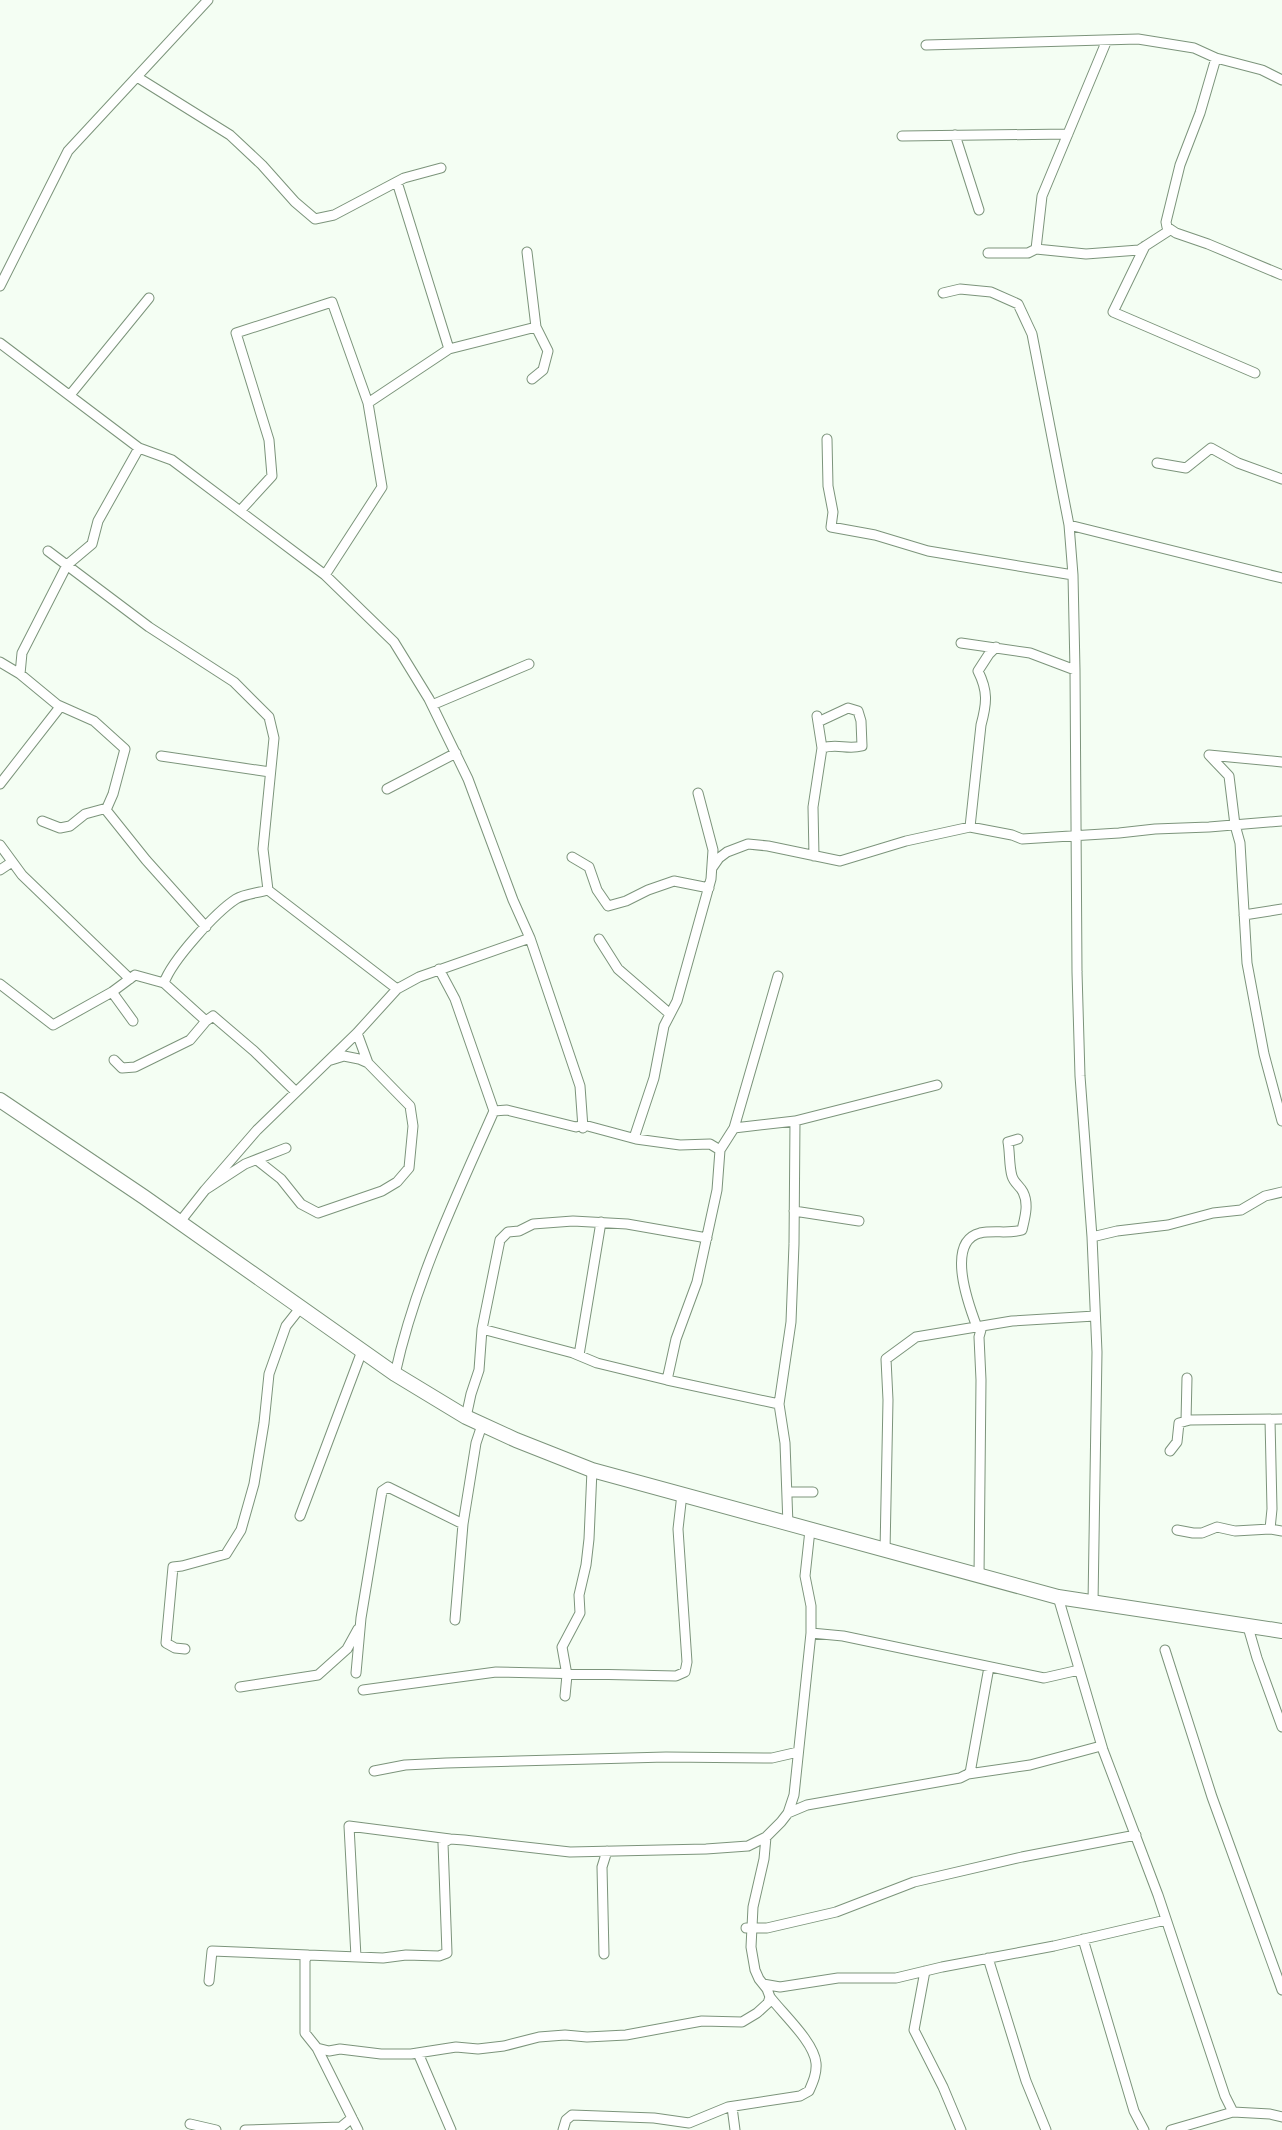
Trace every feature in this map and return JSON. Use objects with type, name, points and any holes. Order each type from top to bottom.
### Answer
[{"type":"street","points":[[0,286],[69,151],[208,0]]},
{"type":"street","points":[[926,45],[1138,39],[1194,48],[1215,58],[1262,70],[1282,80]]},
{"type":"street","points":[[1036,249],[1042,196],[1107,40]]},
{"type":"street","points":[[1215,58],[1200,113],[1180,165],[1166,222],[1170,230],[1282,275]]},
{"type":"street","points":[[137,77],[230,135],[262,165],[295,202],[315,219],[334,214],[397,182],[441,168]]},
{"type":"street","points":[[902,136],[1068,134]]},
{"type":"street","points":[[955,135],[979,210]]},
{"type":"street","points":[[397,182],[449,349]]},
{"type":"street","points":[[988,253],[1028,253],[1036,249],[1086,254],[1139,250],[1170,230]]},
{"type":"street","points":[[1145,246],[1113,312],[1255,373]]},
{"type":"street","points":[[527,252],[536,327],[548,351],[543,370],[532,379]]},
{"type":"street","points":[[943,293],[960,289],[991,292],[1018,304],[1032,334],[1069,525],[1073,575],[1075,670],[1080,1076],[1092,1237],[1097,1352],[1093,1603]]},
{"type":"street","points":[[70,396],[148,298]]},
{"type":"street","points":[[240,511],[272,476],[269,440],[236,333],[332,302],[368,403],[382,487],[325,575]]},
{"type":"street","points":[[368,403],[449,349],[536,327]]},
{"type":"street","points":[[0,344],[140,448],[172,460],[325,575],[394,642],[432,705],[468,779],[513,900],[530,938],[580,1086],[583,1127]]},
{"type":"street","points":[[827,439],[828,486],[833,512],[831,527],[875,535],[928,551],[1073,575]]},
{"type":"street","points":[[20,674],[22,653],[67,565],[92,544],[98,521],[140,448]]},
{"type":"street","points":[[1157,463],[1186,468],[1211,448],[1238,463],[1282,479]]},
{"type":"street","points":[[1069,525],[1282,578]]},
{"type":"street","points":[[48,551],[149,627],[234,682],[269,717],[274,738],[263,849],[268,890],[397,989]]},
{"type":"street","points":[[961,643],[1030,653],[1075,670]]},
{"type":"street","points":[[970,827],[981,725],[985,710],[986,686],[978,671],[989,654],[996,648]]},
{"type":"street","points":[[0,662],[20,674],[58,705],[94,721],[125,749],[113,794],[106,810],[146,860],[206,927]]},
{"type":"street","points":[[432,705],[528,664]]},
{"type":"street","points":[[0,784],[60,706],[58,705]]},
{"type":"street","points":[[814,856],[813,807],[822,748],[818,719],[848,708],[858,711],[861,721],[862,746],[850,749],[835,744],[822,748]]},
{"type":"street","points":[[387,789],[456,753]]},
{"type":"street","points":[[1282,762],[1209,755],[1229,776],[1235,825],[1240,843],[1247,963],[1264,1054],[1282,1121]]},
{"type":"street","points":[[161,756],[270,772]]},
{"type":"street","points":[[634,1138],[654,1078],[664,1026],[677,1001],[709,888],[713,850],[698,793]]},
{"type":"street","points":[[42,821],[60,828],[70,825],[85,814],[107,808]]},
{"type":"street","points":[[712,868],[719,858],[747,844],[768,846],[840,861],[916,838],[970,827],[1022,839],[1282,821]]},
{"type":"street","points":[[0,845],[22,876],[130,979]]},
{"type":"street","points":[[572,857],[589,867],[597,890],[608,906],[674,881],[709,888]]},
{"type":"street","points":[[0,870],[12,862]]},
{"type":"street","points":[[164,983],[180,957],[206,927],[237,898],[268,890]]},
{"type":"street","points":[[1245,915],[1282,909]]},
{"type":"street","points":[[179,1223],[257,1130],[357,1033],[397,989],[419,976],[530,938]]},
{"type":"street","points":[[599,939],[618,969],[670,1014]]},
{"type":"street","points":[[395,1374],[403,1336],[417,1290],[494,1111],[472,1054],[455,999],[439,969]]},
{"type":"street","points":[[0,984],[53,1025],[112,992],[135,975],[164,983],[206,1022]]},
{"type":"street","points":[[667,1380],[676,1339],[697,1282],[707,1239],[717,1190],[720,1150],[734,1128],[778,976]]},
{"type":"street","points":[[112,992],[133,1021]]},
{"type":"street","points":[[114,1060],[123,1068],[135,1067],[190,1040],[213,1016],[254,1051],[296,1092]]},
{"type":"street","points":[[357,1033],[368,1063]]},
{"type":"street","points":[[257,1161],[281,1179],[301,1204],[318,1213],[382,1191],[397,1182],[409,1168],[413,1126],[410,1106],[368,1063],[344,1056],[329,1060]]},
{"type":"street","points":[[734,1128],[795,1121],[937,1085]]},
{"type":"street","points":[[0,1100],[395,1374],[482,1425],[592,1470],[1058,1598],[1282,1631]]},
{"type":"street","points":[[494,1111],[507,1110],[634,1138],[680,1145],[710,1144],[720,1150]]},
{"type":"street","points":[[788,1525],[785,1443],[779,1404],[791,1322],[795,1121]]},
{"type":"street","points":[[979,1576],[981,1390],[979,1327],[964,1290],[961,1269],[968,1241],[978,1233],[1022,1230],[1027,1213],[1026,1203],[1023,1190],[1015,1183],[1012,1175],[1008,1142],[1018,1139]]},
{"type":"street","points":[[205,1190],[245,1164],[286,1148]]},
{"type":"street","points":[[1092,1237],[1117,1231],[1168,1225],[1213,1213],[1241,1210],[1264,1196],[1282,1192]]},
{"type":"street","points":[[794,1211],[859,1221]]},
{"type":"street","points":[[466,1417],[479,1370],[482,1329],[500,1240],[508,1232],[542,1223],[573,1221],[627,1224],[707,1239]]},
{"type":"street","points":[[579,1356],[601,1222]]},
{"type":"street","points":[[185,1649],[175,1648],[166,1643],[173,1567],[226,1554],[242,1530],[264,1423],[269,1374],[286,1326],[301,1307]]},
{"type":"street","points":[[885,1551],[888,1412],[886,1359],[916,1338],[1012,1322],[1095,1316]]},
{"type":"street","points":[[482,1329],[627,1371],[779,1404]]},
{"type":"street","points":[[300,1516],[362,1351]]},
{"type":"street","points":[[1186,1421],[1187,1378]]},
{"type":"street","points":[[1170,1451],[1177,1442],[1179,1423],[1282,1419]]},
{"type":"street","points":[[1270,1420],[1272,1509],[1270,1529]]},
{"type":"street","points":[[455,1620],[463,1524],[476,1443],[482,1425]]},
{"type":"street","points":[[565,1696],[567,1675],[562,1647],[580,1613],[579,1595],[587,1556],[592,1470]]},
{"type":"street","points":[[356,1673],[360,1624],[382,1491],[388,1487],[463,1524]]},
{"type":"street","points":[[787,1492],[813,1492]]},
{"type":"street","points":[[363,1690],[496,1672],[676,1676],[685,1672],[687,1662],[678,1529],[682,1494]]},
{"type":"street","points":[[1177,1530],[1202,1533],[1217,1527],[1235,1531],[1270,1529],[1282,1531]]},
{"type":"street","points":[[356,1957],[349,1826],[570,1851],[706,1849],[748,1846],[766,1838],[788,1813],[794,1795],[811,1633],[811,1606],[805,1576],[810,1530]]},
{"type":"street","points":[[1058,1598],[1101,1746],[1136,1834],[1225,2096],[1233,2112]]},
{"type":"street","points":[[240,1686],[318,1675],[347,1649],[360,1624]]},
{"type":"street","points":[[1248,1627],[1282,1727]]},
{"type":"street","points":[[811,1633],[843,1636],[1044,1678],[1079,1670]]},
{"type":"street","points":[[1165,1650],[1212,1797],[1282,1990]]},
{"type":"street","points":[[968,1774],[989,1667]]},
{"type":"street","points":[[788,1813],[807,1805],[960,1778],[968,1774],[1030,1765],[1101,1746]]},
{"type":"street","points":[[374,1771],[405,1765],[436,1763],[654,1757],[772,1758],[798,1752]]},
{"type":"street","points":[[749,1928],[767,1928],[836,1912],[914,1882],[1136,1834]]},
{"type":"street","points":[[562,2130],[566,2120],[572,2115],[654,2118],[689,2123],[732,2107],[800,2096],[809,2091],[815,2075],[816,2063],[812,2049],[770,1997],[755,1970],[751,1947],[749,1928],[764,1859],[766,1838]]},
{"type":"street","points":[[209,1981],[212,1951],[383,1958],[406,1955],[439,1956],[447,1953],[443,1844],[450,1839]]},
{"type":"street","points":[[604,1954],[602,1867],[607,1851]]},
{"type":"street","points":[[763,1984],[780,1988],[838,1978],[896,1978],[1166,1920]]},
{"type":"street","points":[[1083,1939],[1134,2111],[1144,2130]]},
{"type":"street","points":[[309,1955],[304,1963],[305,2033],[317,2048],[358,2130]]},
{"type":"street","points":[[988,1958],[1026,2081],[1046,2130]]},
{"type":"street","points":[[925,1971],[914,2030],[943,2087],[961,2130]]},
{"type":"street","points":[[317,2048],[329,2051],[340,2049],[381,2054],[418,2053],[456,2047],[478,2049],[495,2047],[538,2037],[626,2035],[702,2021],[742,2022],[757,2013],[768,2003],[770,1997]]},
{"type":"street","points":[[418,2053],[451,2130]]},
{"type":"street","points":[[732,2107],[735,2130]]},
{"type":"street","points":[[1171,2130],[1233,2112],[1282,2117]]},
{"type":"street","points":[[245,2130],[341,2127],[352,2118]]},
{"type":"street","points":[[190,2124],[216,2130]]}]
